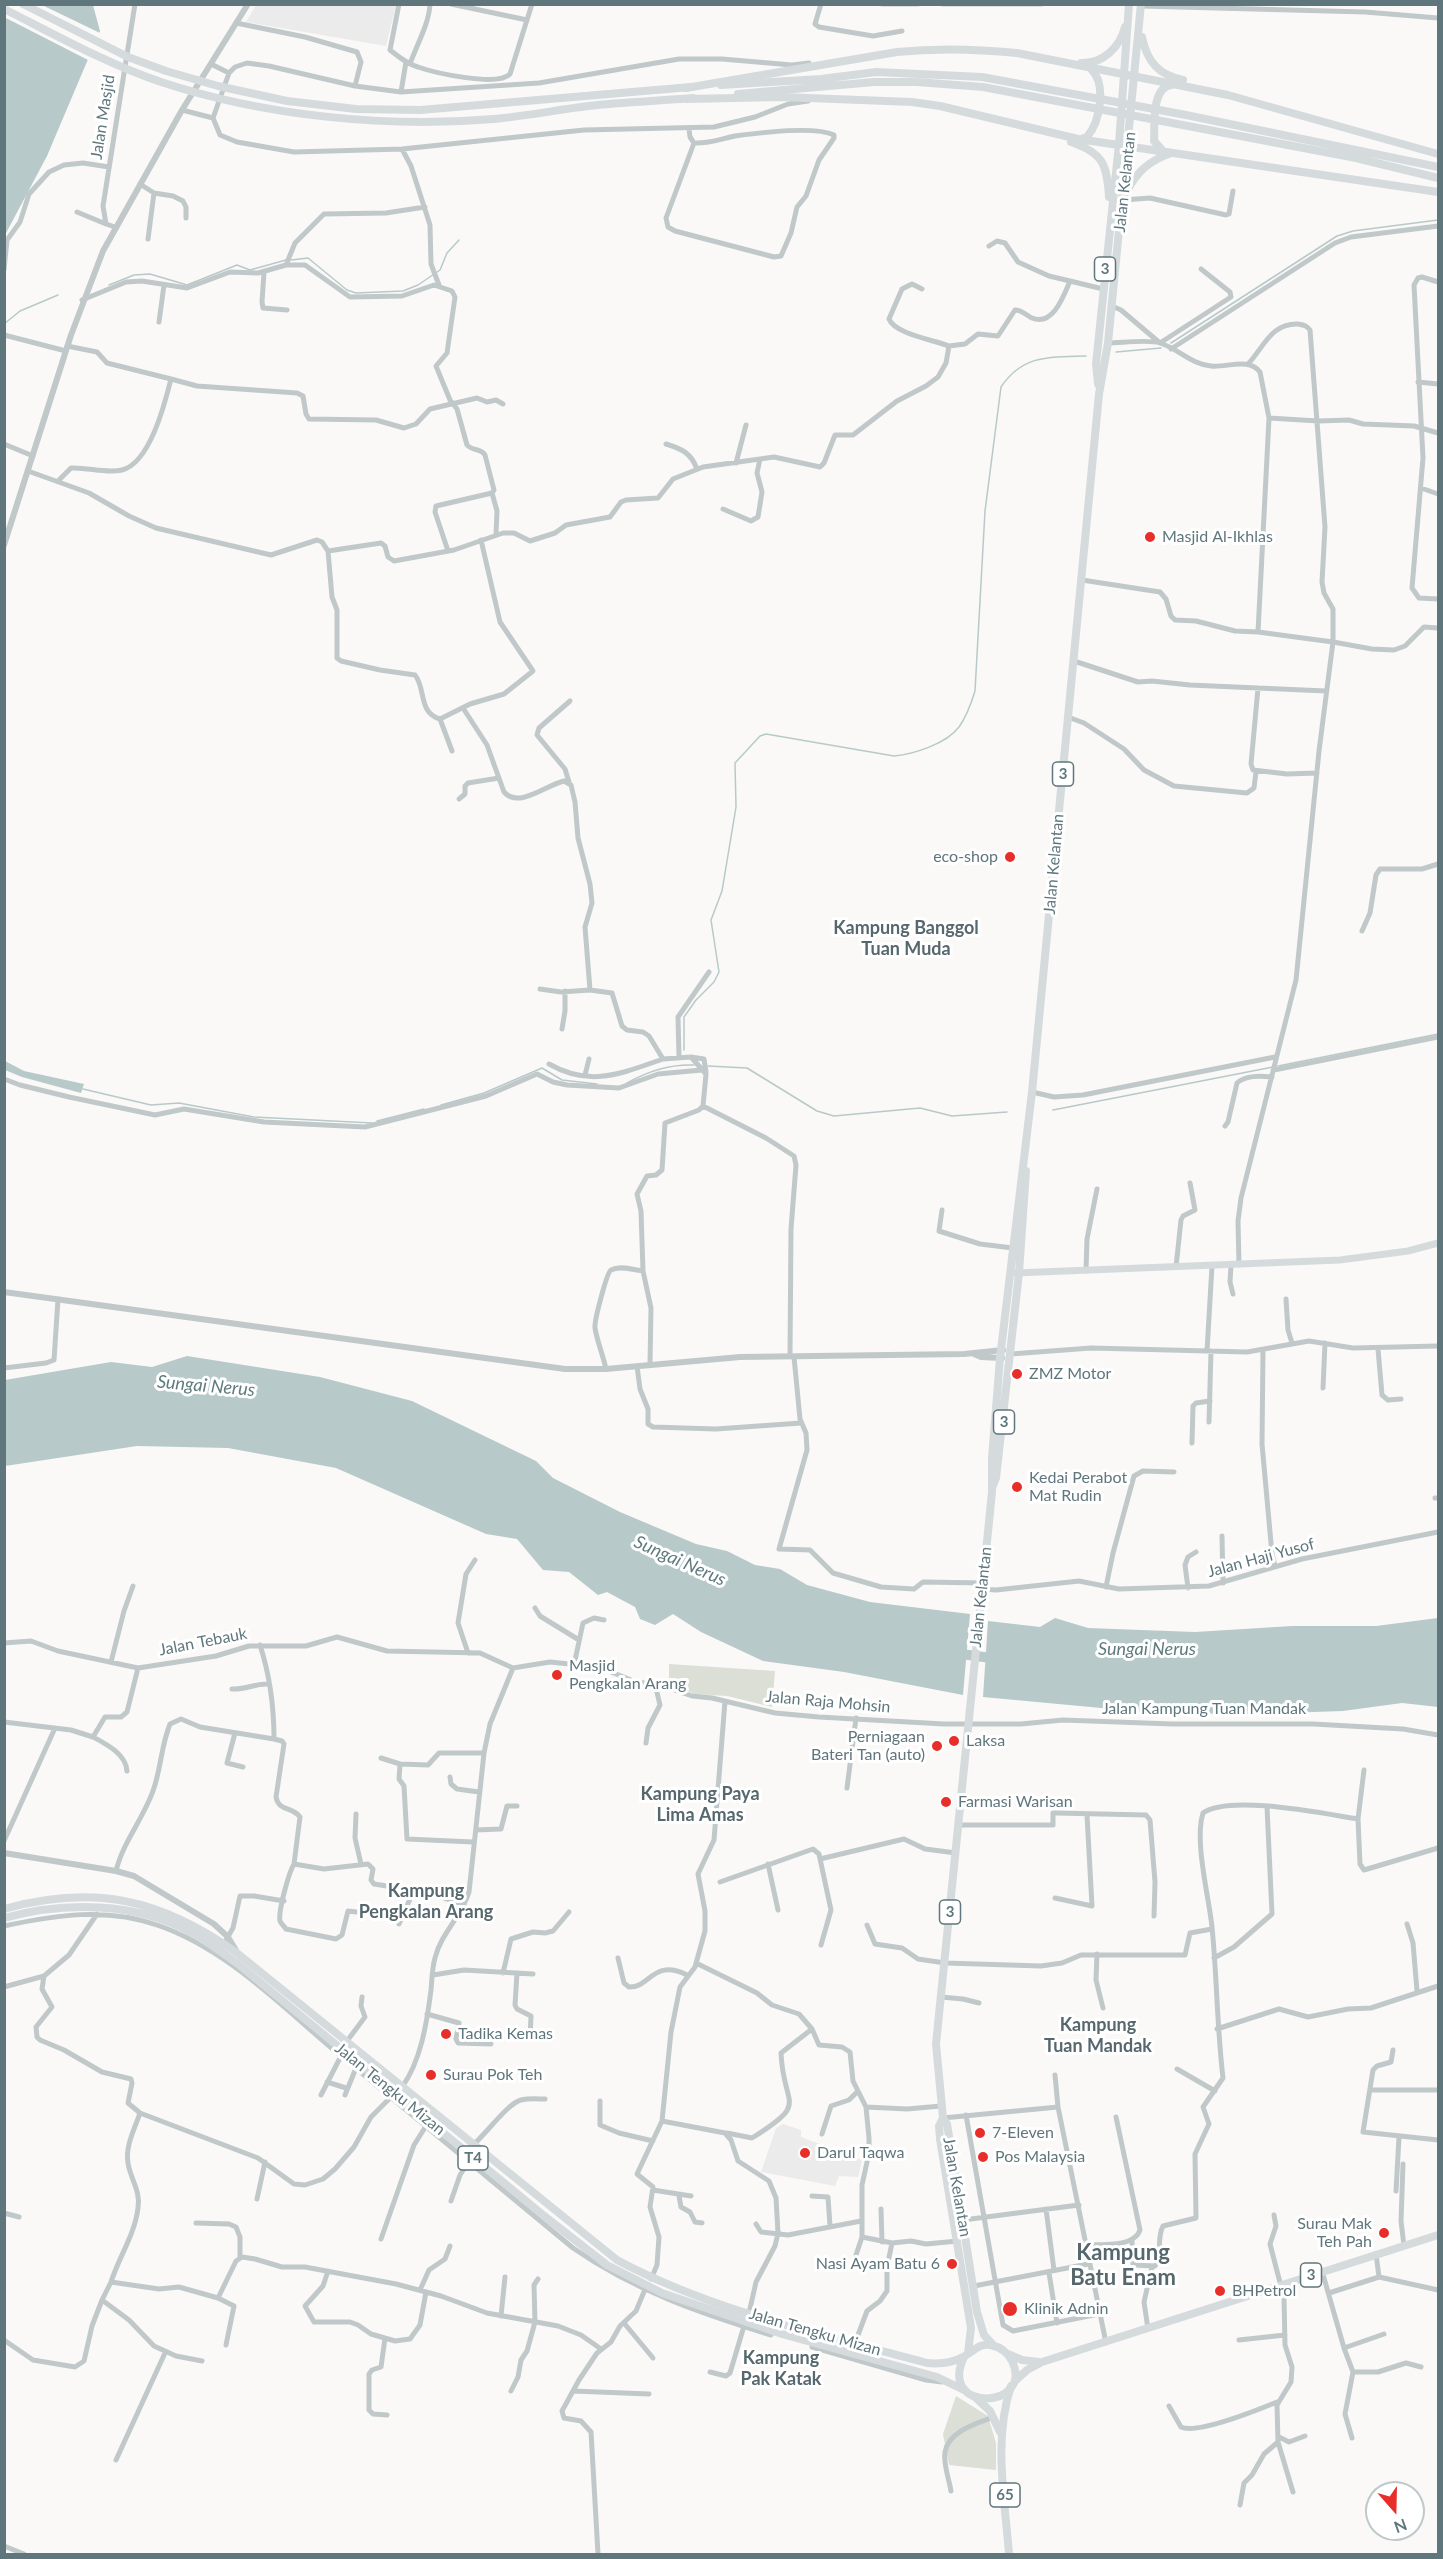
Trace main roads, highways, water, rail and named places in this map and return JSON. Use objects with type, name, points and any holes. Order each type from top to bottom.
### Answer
[{"type":"highway","name":"Jalan Kelantan","points":[[992,1489],[996,1478],[1011,1354],[1026,1186],[1026,1155],[1099,394],[1112,306],[1141,5]]},
{"type":"highway","name":"Jalan Kelantan","points":[[1099,394],[1096,364],[1102,289],[1119,144],[1129,6]]},
{"type":"highway","points":[[1051,60],[1091,63],[1104,57],[1116,47],[1125,31],[1129,6]]},
{"type":"highway","points":[[1140,25],[1149,61],[1164,74],[1228,95],[1438,154]]},
{"type":"highway","points":[[686,88],[855,58],[921,50],[957,49],[1017,53],[1228,95]]},
{"type":"highway","points":[[1078,139],[1087,137],[1096,123],[1099,80],[1091,69]]},
{"type":"highway","points":[[1167,152],[1154,141],[1157,99],[1165,86],[1175,84]]},
{"type":"highway","points":[[687,99],[825,98],[940,106],[1054,135],[1438,192]]},
{"type":"highway","points":[[1054,135],[1095,152],[1104,163],[1108,177],[1111,218]]},
{"type":"highway","points":[[1123,200],[1138,172],[1167,152]]},
{"type":"highway","name":"Jalan Kelantan","points":[[994,2346],[984,2335],[980,2325],[941,2106],[936,2044],[992,1489],[992,1458],[1000,1354],[1020,1183],[1026,1155]]},
{"type":"highway","name":"Jalan Tengku Mizan","points":[[4,1909],[45,1900],[89,1897],[118,1899],[175,1915],[226,1940],[237,1953],[647,2285],[927,2363],[946,2363],[966,2355]]},
{"type":"highway","name":"Jalan Tengku Mizan","points":[[4,1918],[46,1909],[95,1907],[128,1911],[165,1921],[191,1932],[238,1964],[607,2265],[647,2285],[782,2334],[921,2373],[966,2391]]},
{"type":"highway","name":"Jalan Kelantan","points":[[943,2118],[939,2126],[940,2139],[971,2328],[966,2355]]},
{"type":"highway","name":"3","points":[[975,2397],[991,2400],[1006,2393],[1020,2374],[1042,2362],[1438,2235]]},
{"type":"highway","points":[[966,2355],[980,2346],[994,2346]]},
{"type":"highway","name":"3","points":[[994,2346],[1022,2360],[1042,2362]]},
{"type":"highway","points":[[1008,2354],[1016,2372],[1013,2384]]},
{"type":"highway","name":"3","points":[[966,2355],[959,2374],[966,2391]]},
{"type":"highway","points":[[966,2391],[975,2397]]},
{"type":"main road","points":[[23,4],[128,57],[166,71],[257,95],[356,109],[420,110],[886,72],[982,77],[1186,115],[1438,167]]},
{"type":"main road","points":[[4,9],[128,70],[200,93],[252,106],[360,119],[493,119],[591,106],[874,82],[917,82],[983,87],[1356,158],[1438,178]]},
{"type":"main road","points":[[1009,1273],[1340,1260],[1408,1251],[1438,1243]]},
{"type":"main road","name":"65","points":[[1008,2554],[1001,2436],[1004,2410],[1013,2384]]},
{"type":"main road","name":"65","points":[[975,2397],[994,2417],[1001,2436]]},
{"type":"water","points":[[5,5],[93,5],[100,31],[47,156],[5,235]]},
{"type":"water","points":[[5,1061],[24,1071],[84,1084],[81,1093],[5,1070]]},
{"type":"water","points":[[187,1356],[320,1377],[412,1401],[536,1461],[553,1478],[620,1512],[696,1544],[727,1551],[755,1565],[780,1569],[807,1585],[870,1602],[970,1614],[963,1695],[844,1672],[763,1661],[701,1632],[673,1614],[655,1625],[640,1619],[635,1607],[607,1592],[598,1595],[569,1572],[543,1570],[517,1539],[486,1534],[336,1468],[228,1448],[137,1446],[5,1466],[5,1380],[111,1362],[152,1367]]},
{"type":"water","points":[[1055,1618],[1088,1628],[1195,1632],[1292,1626],[1376,1626],[1438,1618],[1438,1707],[1402,1703],[1343,1711],[1254,1714],[1155,1713],[983,1697],[988,1621],[1040,1627]]},
{"type":"waterway","points":[[1171,343],[1337,236],[1353,231],[1438,220]]},
{"type":"waterway","points":[[291,260],[308,258],[347,290],[356,293],[403,291],[418,285],[440,270],[447,253],[459,240]]},
{"type":"waterway","points":[[109,285],[134,275],[150,274],[187,285],[237,265],[250,270],[286,260]]},
{"type":"waterway","points":[[4,324],[20,311],[58,295]]},
{"type":"waterway","points":[[1116,352],[1161,348]]},
{"type":"waterway","points":[[684,1050],[684,1017],[696,1000],[714,982],[719,972],[711,920],[722,891],[736,807],[735,763],[760,736],[766,734],[894,756],[911,753],[938,743],[959,727],[967,714],[975,691],[985,511],[1001,387],[1010,376],[1028,363],[1050,358],[1086,356]]},
{"type":"waterway","points":[[1278,1066],[1438,1034]]},
{"type":"waterway","points":[[627,1083],[659,1069],[694,1065]]},
{"type":"waterway","points":[[708,1066],[747,1068],[817,1111],[834,1116],[920,1108],[952,1116],[1007,1112]]},
{"type":"waterway","points":[[1053,1110],[1273,1067]]},
{"type":"waterway","points":[[441,1105],[484,1093],[542,1068],[562,1080],[597,1084]]},
{"type":"waterway","points":[[83,1089],[151,1105],[179,1103],[254,1117],[372,1123]]},
{"type":"waterway","points":[[377,1121],[424,1109]]},
{"type":"waterway","name":"Sungai Nerus","points":[[954,1653],[998,1659]]},
{"type":"place","name":"Masjid Al-Ikhlas","points":[[1150,537]]},
{"type":"place","name":"eco-shop","points":[[1010,857]]},
{"type":"place","name":"ZMZ Motor","points":[[1017,1374]]},
{"type":"place","name":"Kedai Perabot Mat Rudin","points":[[1017,1487]]},
{"type":"place","name":"Masjid Pengkalan Arang","points":[[557,1675]]},
{"type":"place","name":"Laksa","points":[[954,1741]]},
{"type":"place","name":"Perniagaan Bateri Tan (auto)","points":[[937,1746]]},
{"type":"place","name":"Farmasi Warisan","points":[[946,1802]]},
{"type":"place","name":"Tadika Kemas","points":[[446,2034]]},
{"type":"place","name":"Surau Pok Teh","points":[[431,2075]]},
{"type":"place","name":"7-Eleven","points":[[980,2133]]},
{"type":"place","name":"Darul Taqwa","points":[[805,2153]]},
{"type":"place","name":"Pos Malaysia","points":[[983,2157]]},
{"type":"place","name":"Surau Mak Teh Pah","points":[[1384,2233]]},
{"type":"place","name":"Nasi Ayam Batu 6","points":[[952,2264]]},
{"type":"place","name":"BHPetrol","points":[[1220,2291]]},
{"type":"place","name":"Klinik Adnin","points":[[1010,2309]]},
{"type":"district","name":"Kampung Banggol Tuan Muda","points":[[906,938]]},
{"type":"district","name":"Kampung Paya Lima Amas","points":[[700,1804]]},
{"type":"district","name":"Kampung Pengkalan Arang","points":[[426,1901]]},
{"type":"district","name":"Kampung Tuan Mandak","points":[[1098,2035]]},
{"type":"district","name":"Kampung Batu Enam","points":[[1123,2266]]},
{"type":"district","name":"Kampung Pak Katak","points":[[781,2368]]}]
